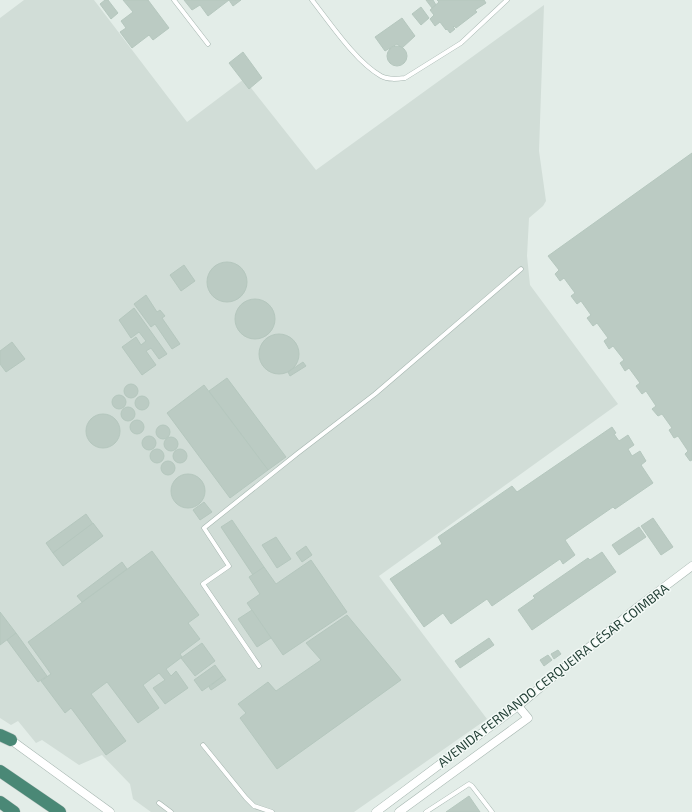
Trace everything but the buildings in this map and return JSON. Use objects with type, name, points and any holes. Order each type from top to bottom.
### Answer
[{"type":"highway","points":[[0,771],[60,812]]},
{"type":"highway","points":[[0,802],[14,812]]},
{"type":"street","name":"AVENIDA FERNANDO CERQUEIRA CÉSAR COIMBRA","points":[[376,812],[518,706],[639,606],[692,566]]},
{"type":"street","points":[[400,812],[528,718],[518,706]]},
{"type":"street","points":[[5,737],[110,812]]},
{"type":"lane","points":[[174,0],[208,44]]},
{"type":"lane","points":[[312,0],[360,60],[382,76],[395,79],[405,78],[461,43],[507,0]]},
{"type":"lane","points":[[259,666],[203,584],[229,566],[204,528],[375,394],[521,269]]},
{"type":"lane","points":[[203,745],[254,806],[272,812]]},
{"type":"lane","points":[[426,812],[469,784],[492,812]]},
{"type":"lane","points":[[159,803],[171,812]]},
{"type":"shaded area","points":[[24,0],[94,0],[187,122],[244,79],[316,170],[544,5],[539,151],[546,201],[543,206],[529,218],[527,256],[530,285],[618,404],[379,576],[487,719],[354,812],[151,812],[133,799],[130,784],[102,755],[79,765],[42,740],[36,743],[18,721],[11,725],[0,718],[0,18]]}]
